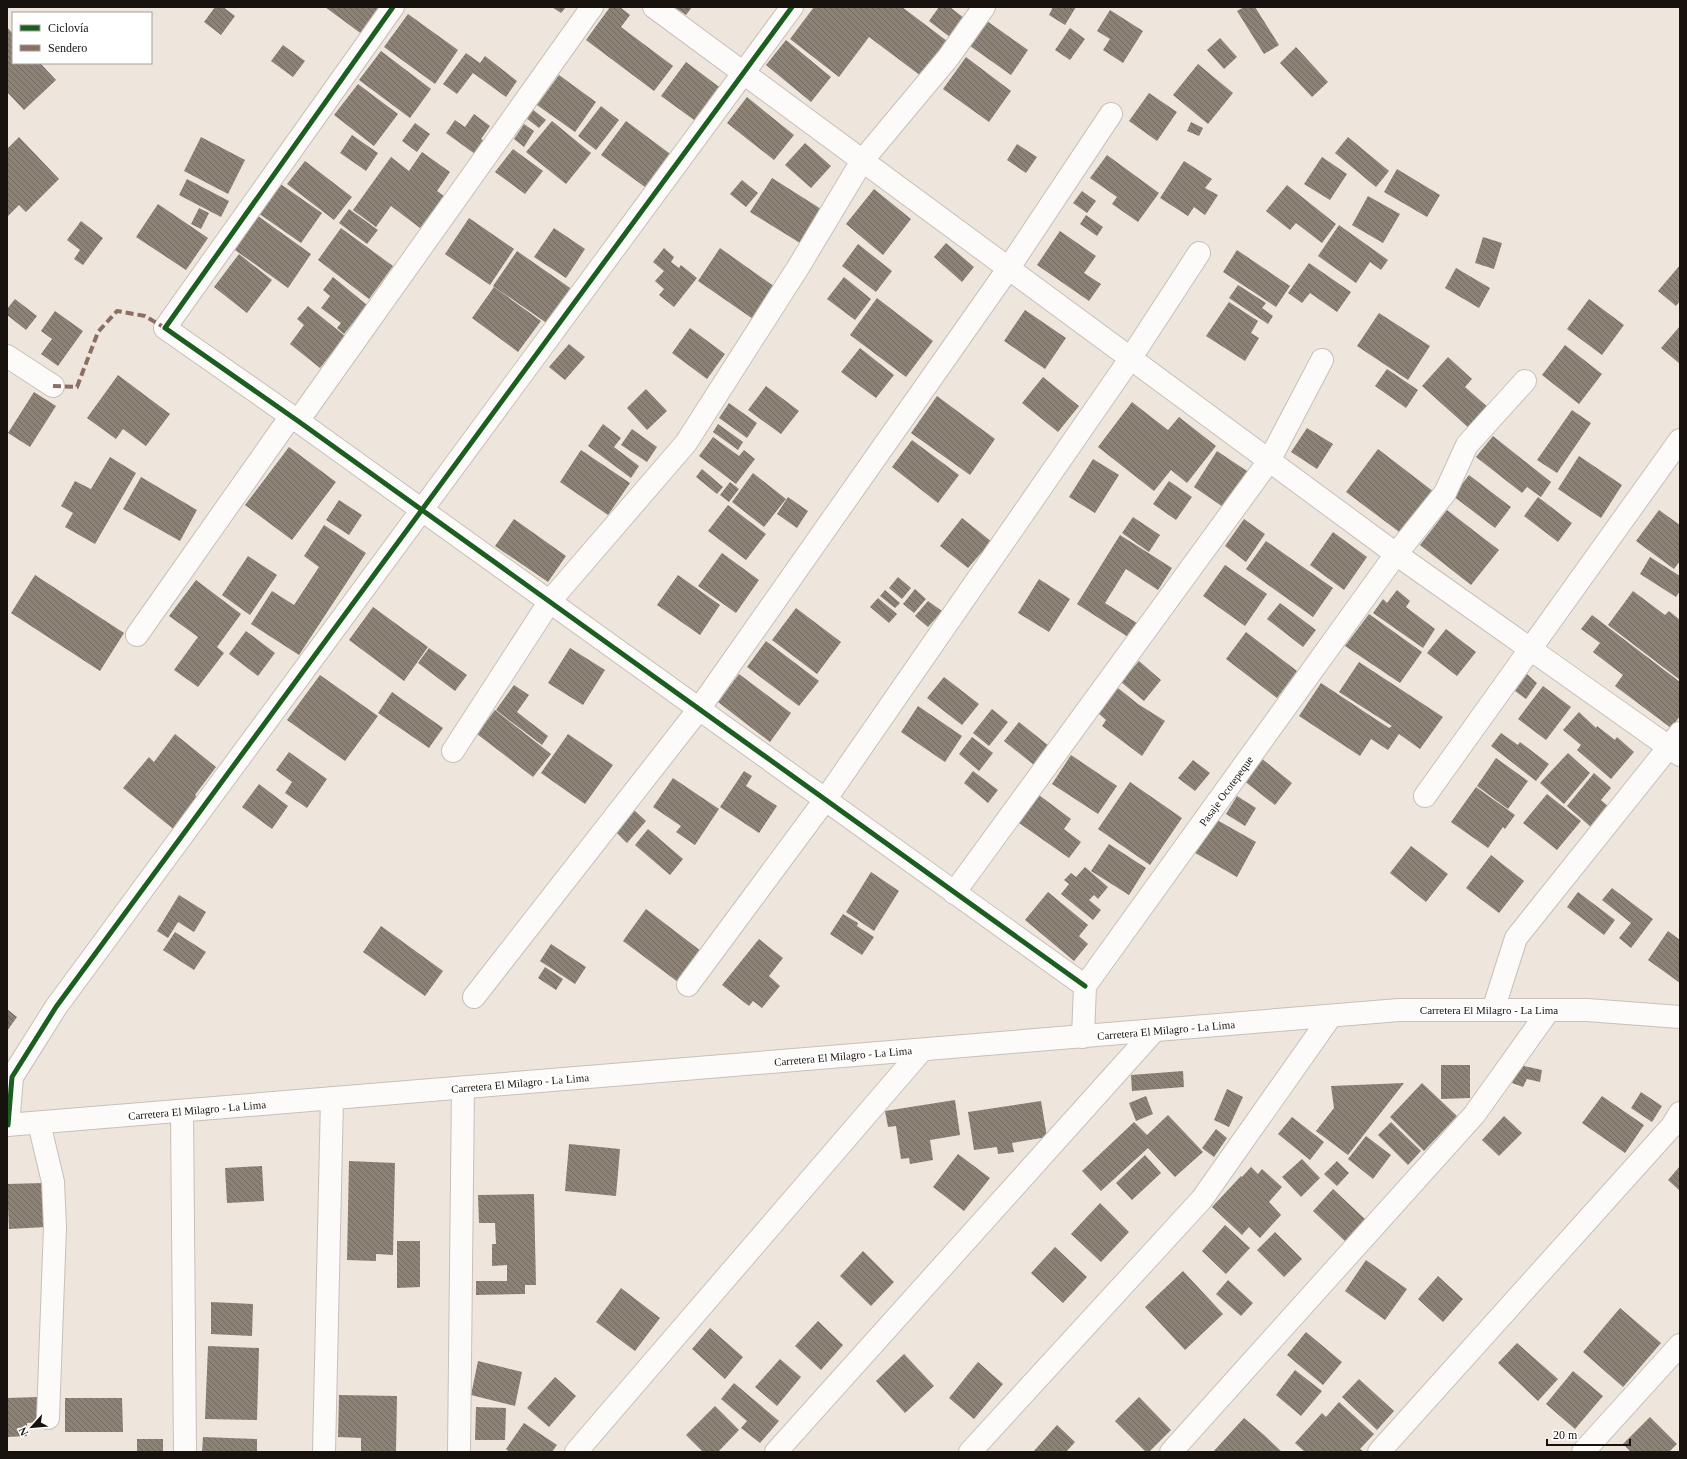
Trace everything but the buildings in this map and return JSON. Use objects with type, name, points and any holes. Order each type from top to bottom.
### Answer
[{"type":"street","points":[[393,7],[165,328],[294,418],[1085,986],[1083,1037]]},
{"type":"street","points":[[137,635],[592,7]]},
{"type":"street","points":[[654,7],[1396,554],[1530,649],[1676,745],[1516,938],[1493,1010]]},
{"type":"street","points":[[8,1125],[12,1077],[56,1007],[792,7]]},
{"type":"street","points":[[453,751],[550,602],[686,443],[799,266],[862,161],[948,58],[984,7]]},
{"type":"street","points":[[474,997],[699,709],[1008,269],[1111,114]]},
{"type":"street","points":[[688,985],[825,800],[1130,359],[1199,253]]},
{"type":"street","points":[[7,356],[53,386]]},
{"type":"street","points":[[954,893],[1269,461],[1322,360]]},
{"type":"street","name":"Pasaje Ocotepeque","points":[[1085,986],[1396,554],[1445,493],[1467,445],[1525,381]]},
{"type":"street","points":[[1425,796],[1680,440]]},
{"type":"street","name":"Carretera El Milagro - La Lima","points":[[8,1125],[1399,1010],[1587,1010],[1680,1017]]},
{"type":"street","points":[[1172,1452],[1474,1115],[1549,1010]]},
{"type":"street","points":[[970,1452],[1202,1199],[1331,1016]]},
{"type":"street","points":[[776,1452],[1154,1031]]},
{"type":"street","points":[[576,1452],[922,1050]]},
{"type":"street","points":[[459,1452],[463,1088]]},
{"type":"street","points":[[324,1452],[332,1098]]},
{"type":"street","points":[[182,1111],[185,1452]]},
{"type":"street","points":[[1380,1452],[1667,1132],[1680,1113]]},
{"type":"street","points":[[39,1123],[53,1182],[55,1227],[48,1418]]},
{"type":"street","points":[[1583,1452],[1680,1345]]},
{"type":"marked path","points":[[53,386],[77,387],[98,332],[117,311],[145,316],[165,328]]},
{"type":"cycle path","points":[[393,7],[165,328],[298,421],[1085,986]]},
{"type":"cycle path","points":[[8,1125],[12,1077],[56,1007],[792,7]]}]
